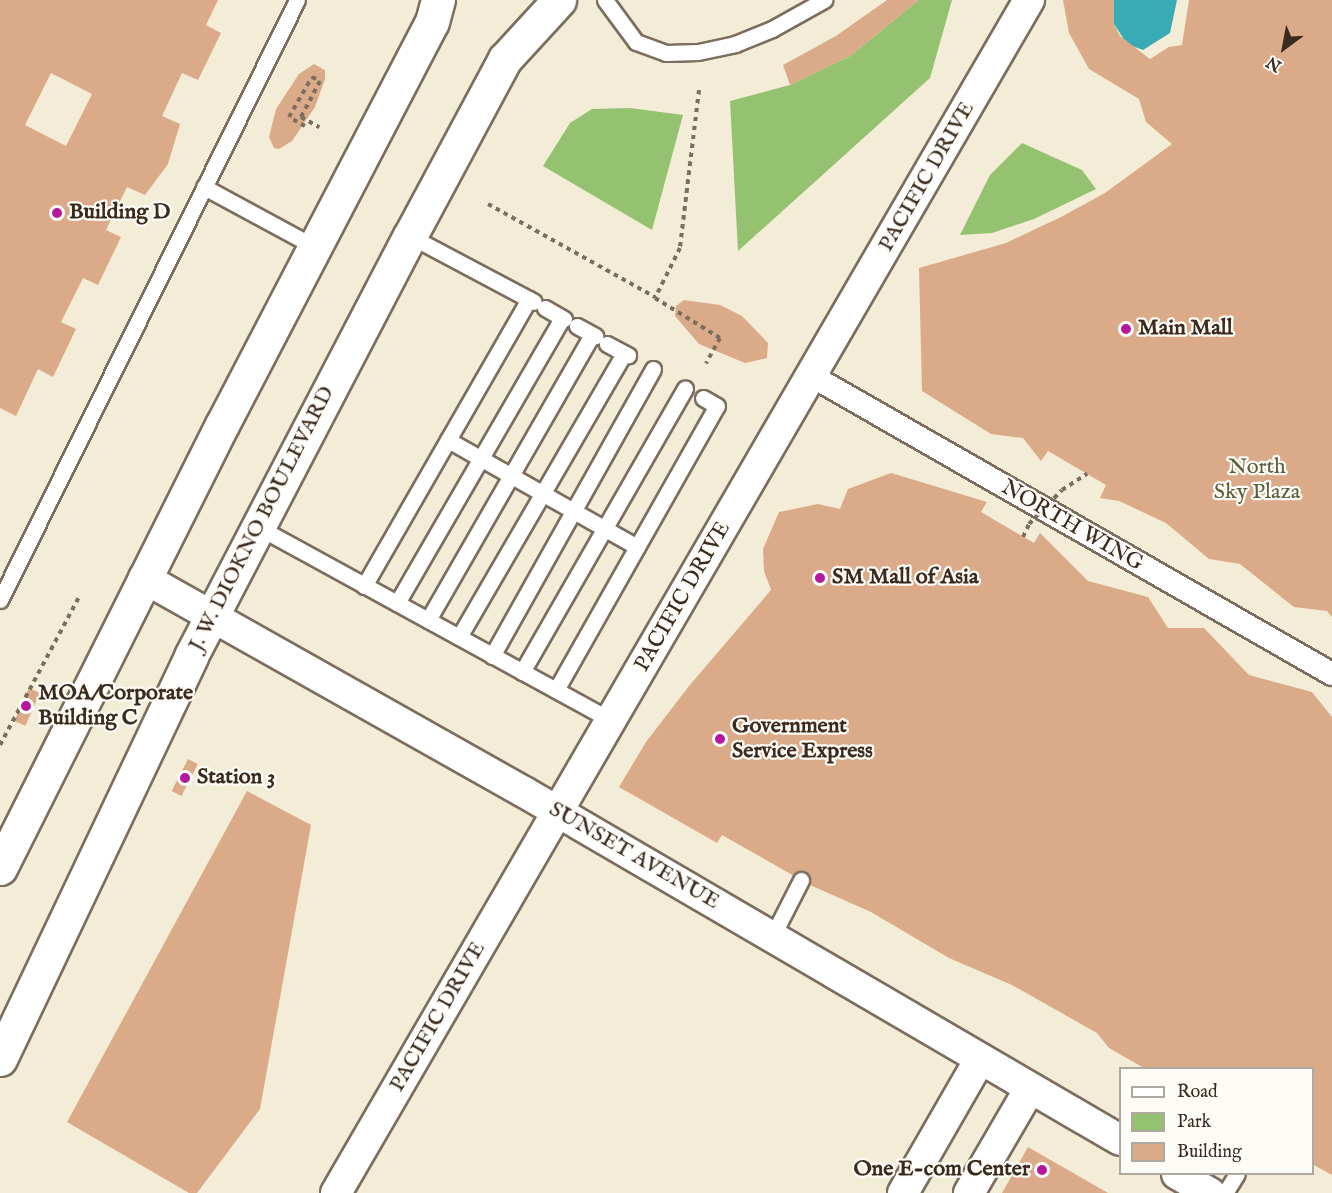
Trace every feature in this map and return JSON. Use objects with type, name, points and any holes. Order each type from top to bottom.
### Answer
[{"type":"street","points":[[0,868],[144,578],[432,22],[438,0]]},
{"type":"street","name":"J. W. DIOKNO BOULEVARD","points":[[0,1059],[211,616],[410,236],[504,59],[559,0]]},
{"type":"street","name":"PACIFIC DRIVE","points":[[336,1193],[1029,0]]},
{"type":"street","name":"NORTH WING","points":[[812,376],[1332,674]]},
{"type":"street","name":"SUNSET AVENUE","points":[[144,578],[557,812],[1119,1139]]},
{"type":"street","points":[[903,1193],[981,1059]]},
{"type":"street","points":[[969,1193],[1030,1088]]},
{"type":"street","points":[[1180,1175],[1210,1193]]},
{"type":"lane","points":[[0,600],[297,0]]},
{"type":"lane","points":[[605,0],[636,42],[666,53],[698,52],[735,44],[772,29],[824,0]]},
{"type":"lane","points":[[204,187],[315,247]]},
{"type":"lane","points":[[410,236],[640,362]]},
{"type":"lane","points":[[364,586],[448,440],[536,303]]},
{"type":"lane","points":[[397,603],[481,458],[568,321]]},
{"type":"lane","points":[[428,620],[511,476],[598,338]]},
{"type":"lane","points":[[459,637],[541,492],[640,362]]},
{"type":"lane","points":[[492,656],[573,510],[640,362]]},
{"type":"lane","points":[[556,690],[717,405],[672,380]]},
{"type":"lane","points":[[522,672],[604,528],[692,392]]},
{"type":"lane","points":[[448,440],[637,547]]},
{"type":"lane","points":[[258,527],[610,720]]},
{"type":"lane","points":[[772,937],[801,880]]},
{"type":"lane","points":[[1225,1193],[1236,1175]]},
{"type":"path","points":[[305,126],[289,117],[312,77],[320,81],[301,117],[319,127]]},
{"type":"path","points":[[655,298],[680,248],[699,90]]},
{"type":"path","points":[[488,204],[655,298],[720,338],[706,363]]},
{"type":"path","points":[[1023,537],[1029,524],[1072,480],[1087,474]]},
{"type":"path","points":[[0,745],[79,597]]},
{"type":"green space","points":[[919,0],[952,0],[930,78],[738,251],[730,101],[790,85],[850,56]]},
{"type":"green space","points":[[630,108],[683,115],[652,230],[543,166],[570,123],[592,109]]},
{"type":"green space","points":[[1022,143],[1082,170],[1096,189],[1034,219],[992,233],[960,235],[990,175]]},
{"type":"water","points":[[1114,0],[1177,0],[1170,33],[1143,50],[1127,44],[1114,24]]},
{"type":"building","name":"Building D","points":[[0,0],[218,0],[206,25],[221,33],[198,80],[182,73],[162,116],[180,124],[168,164],[145,195],[127,187],[106,230],[121,237],[98,285],[83,278],[61,322],[76,329],[53,377],[38,369],[16,416],[0,408]],"holes":[[[51,73],[92,94],[66,146],[25,125]]]},
{"type":"building","points":[[887,0],[919,0],[850,56],[790,85],[783,65],[836,36]]},
{"type":"building","name":"Main Mall","points":[[1063,0],[1114,0],[1114,24],[1120,36],[1150,59],[1169,47],[1182,45],[1189,0],[1332,0],[1332,617],[1327,611],[1294,607],[1240,564],[1209,559],[1166,523],[1119,501],[1100,498],[1106,485],[1048,451],[1041,461],[1023,438],[991,434],[922,391],[919,268],[1006,243],[1061,217],[1105,193],[1172,144],[1146,122],[1139,99],[1089,69],[1069,33]]},
{"type":"building","points":[[314,64],[325,70],[325,79],[315,107],[292,141],[279,149],[274,148],[269,137],[276,109],[299,74]]},
{"type":"building","points":[[684,300],[720,305],[742,316],[768,343],[767,358],[745,363],[699,344],[675,316],[676,306]]},
{"type":"building","points":[[891,473],[987,502],[981,512],[1034,543],[1040,533],[1088,581],[1148,597],[1168,628],[1204,628],[1249,675],[1312,692],[1332,717],[1332,1175],[1314,1165],[1314,1067],[1142,1067],[1109,1048],[1097,1033],[1012,985],[949,958],[871,912],[810,885],[722,835],[717,843],[619,787],[646,742],[689,686],[771,590],[764,571],[763,549],[779,512],[818,504],[840,509],[848,489]]},
{"type":"building","name":"MOA/Corporate Building C","points":[[29,688],[40,693],[25,726],[14,721]]},
{"type":"building","name":"Station 3","points":[[188,759],[198,764],[181,796],[172,791]]},
{"type":"building","points":[[247,791],[311,825],[260,1109],[197,1193],[189,1193],[67,1122]]},
{"type":"building","name":"One E-com Center","points":[[1028,1147],[1108,1193],[1002,1193]]},
{"type":"place","name":"Building D","points":[[57,213]]},
{"type":"place","name":"Main Mall","points":[[1126,329]]},
{"type":"place","name":"SM Mall of Asia","points":[[820,578]]},
{"type":"place","name":"MOA/Corporate Building C","points":[[26,706]]},
{"type":"place","name":"Government Service Express","points":[[720,739]]},
{"type":"place","name":"Station 3","points":[[185,778]]},
{"type":"place","name":"One E-com Center","points":[[1042,1170]]},
{"type":"park label","name":"North Sky Plaza","points":[[1257,480]]}]
